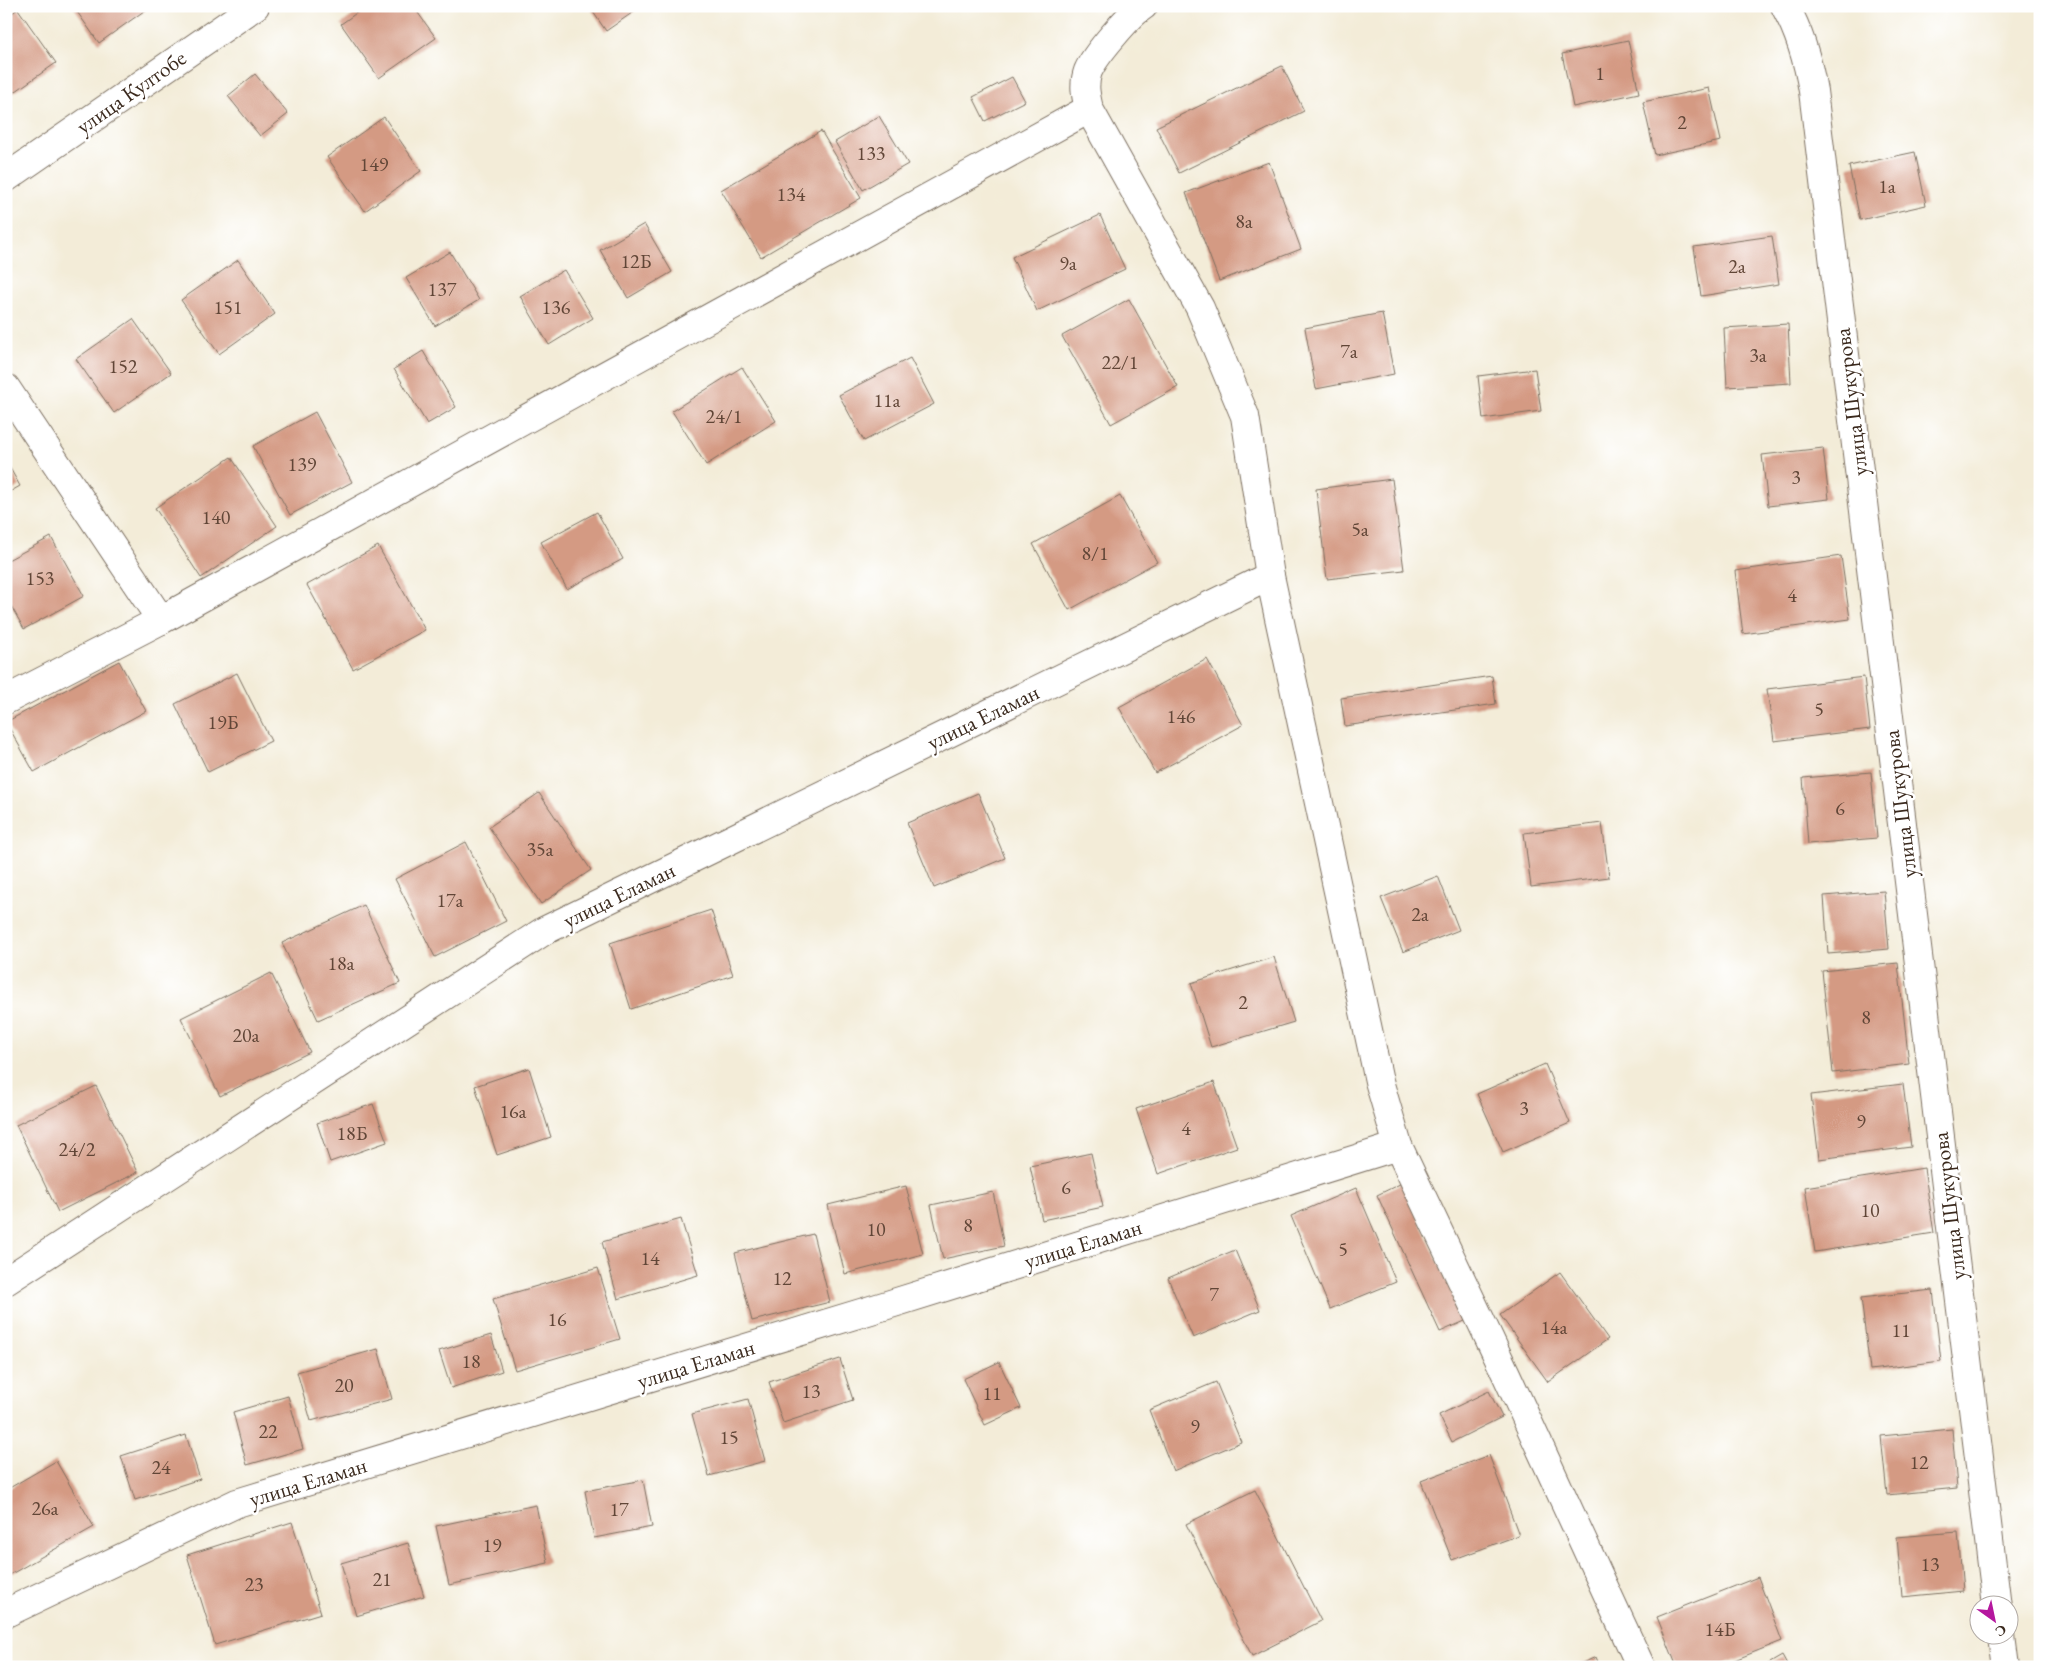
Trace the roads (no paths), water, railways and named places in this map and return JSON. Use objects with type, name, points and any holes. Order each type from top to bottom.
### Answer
[{"type":"street","name":"улица Култобе","points":[[6,178],[255,6]]},
{"type":"street","points":[[1143,6],[1134,12],[1105,46],[1088,70],[1084,90],[1089,109],[1200,308],[1245,416],[1270,576],[1379,1081],[1398,1146],[1502,1365],[1641,1667]]},
{"type":"street","name":"улица Шукурова","points":[[1785,6],[1794,22],[1807,56],[1813,91],[1996,1596]]},
{"type":"street","points":[[6,700],[161,620],[1089,109]]},
{"type":"street","points":[[6,388],[161,620]]},
{"type":"street","name":"улица Еламан","points":[[6,1281],[544,931],[1270,576]]},
{"type":"street","name":"улица Еламан","points":[[6,1613],[237,1503],[875,1309],[1398,1146]]},
{"type":"street","points":[[2002,1646],[2005,1667]]}]
